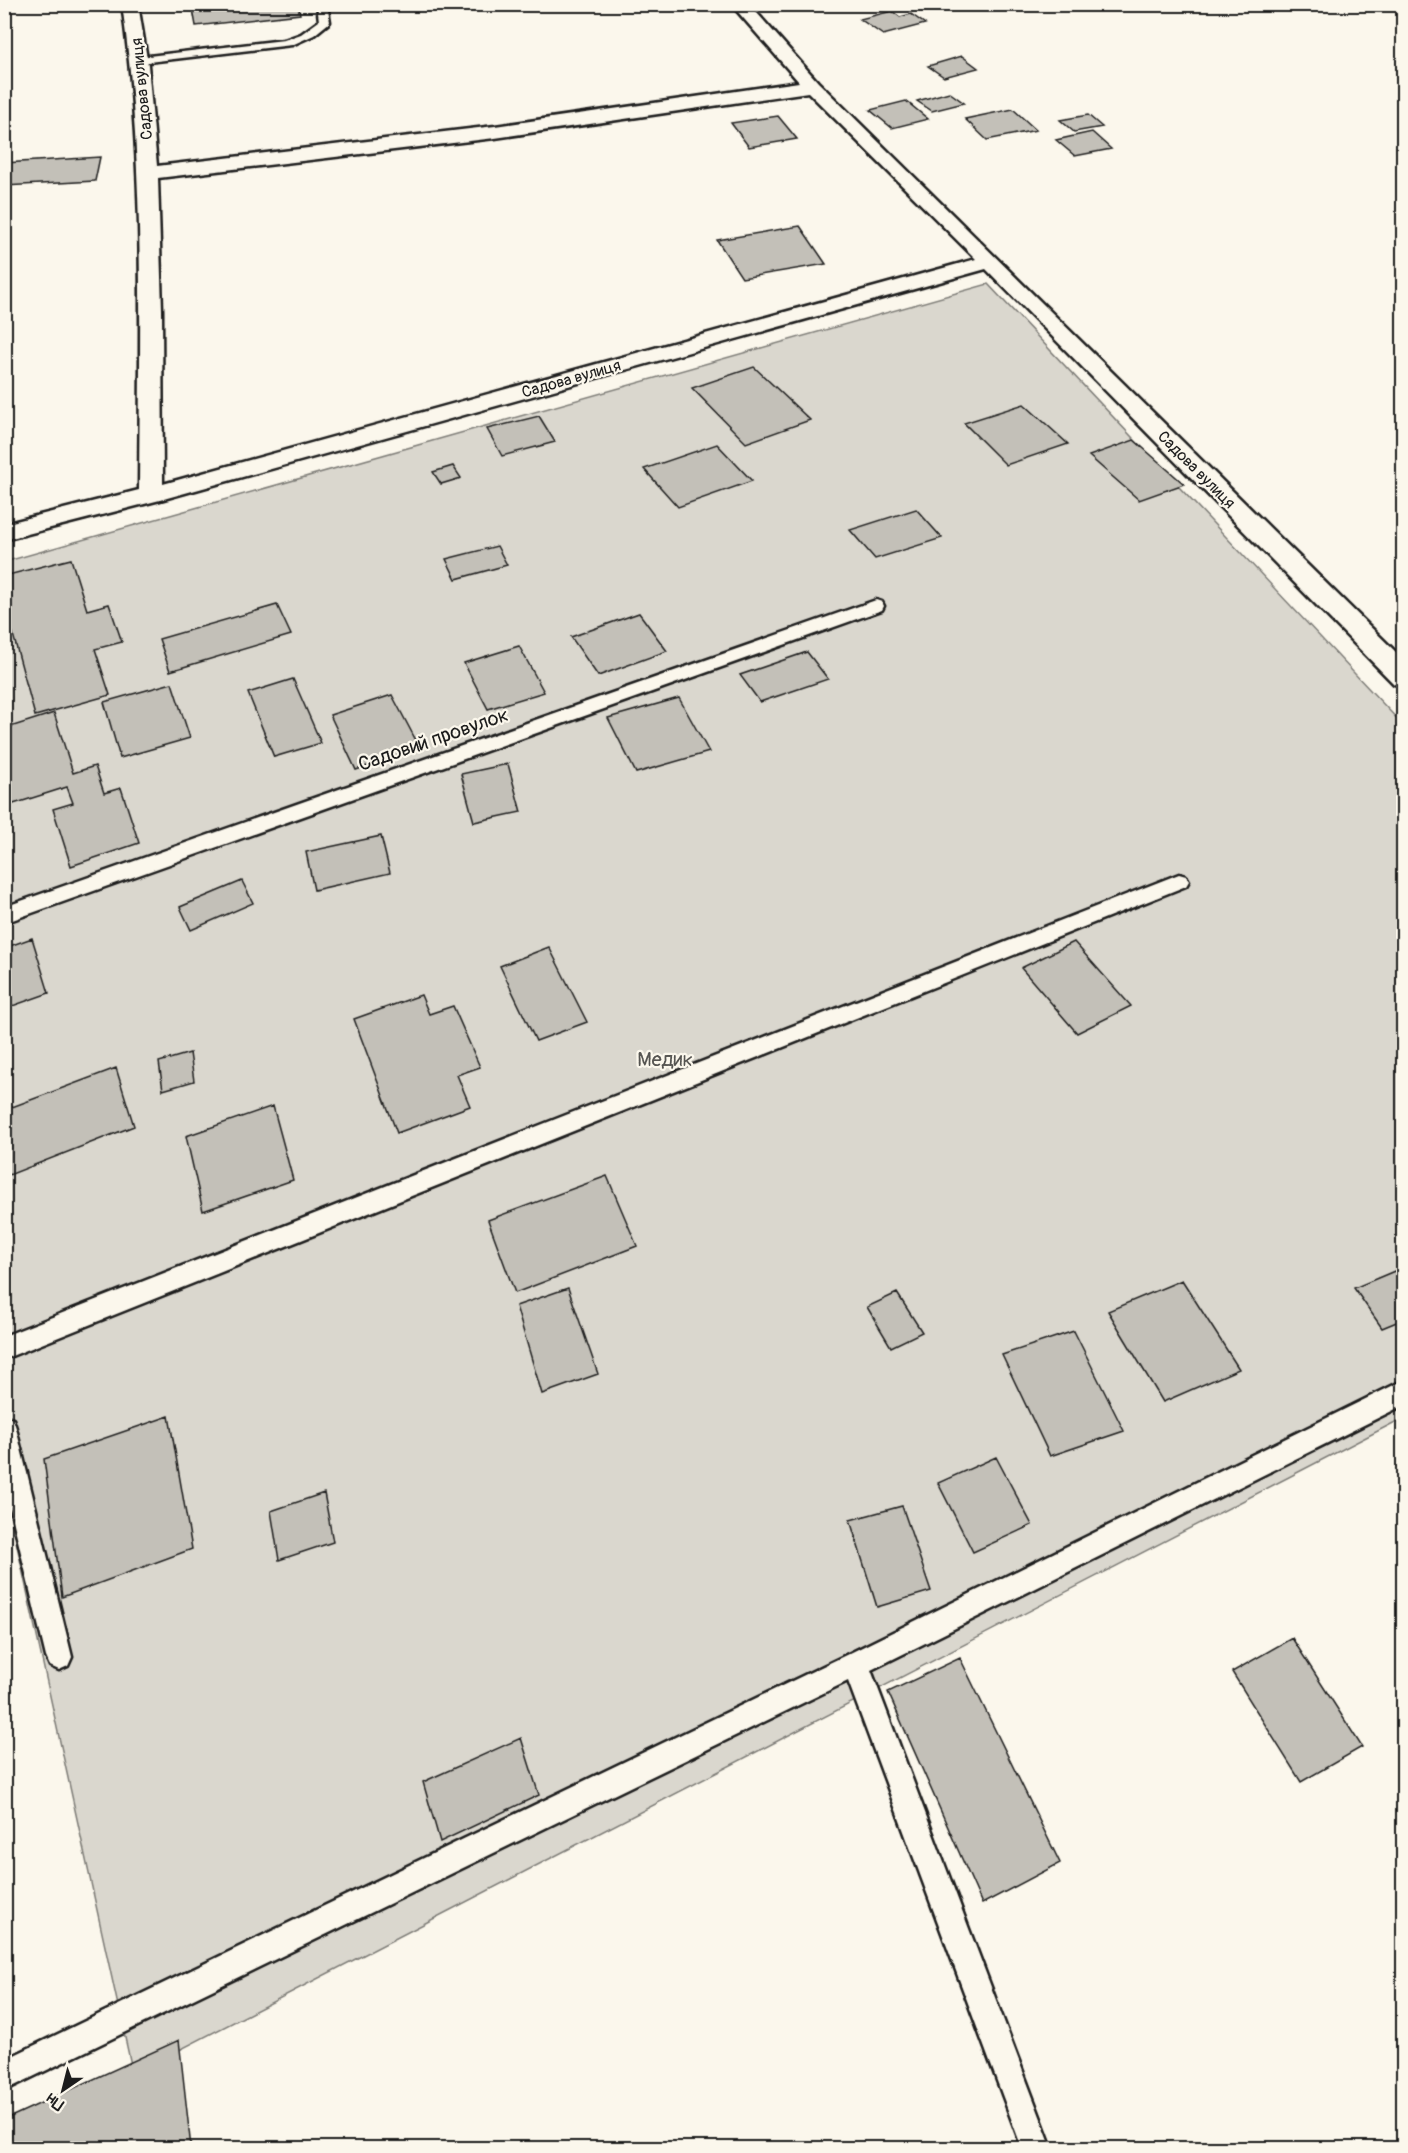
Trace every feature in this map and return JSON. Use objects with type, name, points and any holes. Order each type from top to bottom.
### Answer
[{"type":"street","name":"Садова вулиця","points":[[130,4],[140,60],[149,173],[151,495]]},
{"type":"street","name":"Садова вулиця","points":[[739,4],[812,86],[990,261],[1404,677]]},
{"type":"street","points":[[149,173],[495,132],[812,86]]},
{"type":"street","name":"Садова вулиця","points":[[4,532],[151,495],[990,261]]},
{"type":"lane","points":[[140,60],[282,44],[298,40],[312,33],[325,22],[322,4]]},
{"type":"lane","name":"Садовий провулок","points":[[4,915],[876,606]]},
{"type":"lane","points":[[4,1348],[1179,881]]},
{"type":"lane","points":[[4,2076],[855,1664],[1404,1392]]},
{"type":"lane","points":[[4,1428],[58,1657]]},
{"type":"lane","points":[[855,1664],[1037,2148]]},
{"type":"green space","name":"Медик","points":[[988,284],[1403,725],[1403,1418],[133,2074],[5,1491],[4,562]]},
{"type":"building","points":[[192,4],[298,4],[300,14],[196,26]]},
{"type":"building","points":[[790,4],[828,4],[798,11]]},
{"type":"building","points":[[892,11],[900,17],[911,14],[925,24],[883,35],[860,19]]},
{"type":"building","points":[[962,56],[978,68],[944,77],[928,66]]},
{"type":"building","points":[[949,92],[964,103],[932,111],[917,101]]},
{"type":"building","points":[[906,101],[928,119],[892,128],[870,110]]},
{"type":"building","points":[[1013,109],[1036,130],[987,140],[965,119]]},
{"type":"building","points":[[1088,115],[1102,127],[1074,132],[1060,120]]},
{"type":"building","points":[[778,116],[797,139],[749,147],[731,123]]},
{"type":"building","points":[[1092,132],[1111,149],[1075,156],[1056,140]]},
{"type":"building","points":[[100,157],[95,181],[4,186],[4,163]]},
{"type":"building","points":[[800,226],[826,264],[742,278],[717,240]]},
{"type":"building","points":[[754,367],[810,420],[746,443],[692,388]]},
{"type":"building","points":[[1024,404],[1068,444],[1006,465],[964,423]]},
{"type":"building","points":[[539,416],[555,442],[502,456],[487,429]]},
{"type":"building","points":[[1134,440],[1184,484],[1139,500],[1089,456]]},
{"type":"building","points":[[717,444],[752,481],[678,507],[644,469]]},
{"type":"building","points":[[453,466],[461,478],[441,484],[433,472]]},
{"type":"building","points":[[916,509],[942,538],[875,559],[850,530]]},
{"type":"building","points":[[497,546],[507,565],[456,579],[446,559]]},
{"type":"building","points":[[71,559],[87,610],[109,604],[122,642],[95,649],[110,695],[35,716],[4,601],[4,576]]},
{"type":"building","points":[[277,605],[291,635],[170,671],[159,639]]},
{"type":"building","points":[[639,613],[667,651],[598,676],[571,637]]},
{"type":"building","points":[[519,646],[544,692],[488,709],[464,663]]},
{"type":"building","points":[[807,652],[828,679],[760,702],[740,675]]},
{"type":"building","points":[[293,679],[321,743],[274,757],[248,693]]},
{"type":"building","points":[[172,683],[190,738],[120,758],[104,702]]},
{"type":"building","points":[[392,695],[420,748],[356,770],[330,715]]},
{"type":"building","points":[[679,698],[709,752],[636,773],[608,718]]},
{"type":"building","points":[[54,713],[73,773],[95,766],[104,793],[121,788],[139,843],[71,866],[53,809],[73,803],[67,787],[4,807],[4,729]]},
{"type":"building","points":[[508,764],[521,812],[474,822],[461,774]]},
{"type":"building","points":[[381,836],[390,873],[314,890],[306,852]]},
{"type":"building","points":[[242,881],[253,903],[191,930],[180,907]]},
{"type":"building","points":[[32,938],[49,993],[4,1009],[4,948]]},
{"type":"building","points":[[1074,942],[1131,1006],[1077,1033],[1021,968]]},
{"type":"building","points":[[549,947],[587,1022],[536,1041],[500,966]]},
{"type":"building","points":[[421,995],[429,1014],[453,1006],[480,1067],[457,1075],[470,1106],[397,1133],[354,1019]]},
{"type":"building","points":[[190,1053],[194,1081],[163,1090],[159,1062]]},
{"type":"building","points":[[116,1068],[134,1126],[4,1177],[4,1110]]},
{"type":"building","points":[[273,1106],[293,1180],[203,1211],[186,1136]]},
{"type":"building","points":[[607,1176],[637,1246],[515,1293],[488,1220]]},
{"type":"building","points":[[1404,1267],[1404,1319],[1382,1328],[1354,1288]]},
{"type":"building","points":[[1182,1280],[1239,1369],[1163,1402],[1108,1311]]},
{"type":"building","points":[[568,1288],[598,1374],[542,1394],[516,1306]]},
{"type":"building","points":[[897,1293],[922,1332],[891,1347],[867,1307]]},
{"type":"building","points":[[1074,1331],[1124,1431],[1050,1456],[1002,1355]]},
{"type":"building","points":[[169,1416],[192,1549],[62,1597],[44,1459]]},
{"type":"building","points":[[996,1457],[1032,1525],[973,1552],[938,1483]]},
{"type":"building","points":[[324,1493],[333,1542],[279,1560],[271,1511]]},
{"type":"building","points":[[902,1506],[931,1591],[877,1607],[850,1520]]},
{"type":"building","points":[[1292,1638],[1362,1747],[1301,1782],[1232,1672]]},
{"type":"building","points":[[960,1658],[1060,1863],[982,1904],[888,1692]]},
{"type":"building","points":[[521,1738],[539,1795],[440,1842],[423,1782]]},
{"type":"building","points":[[179,2040],[191,2148],[4,2148],[4,2120]]}]
